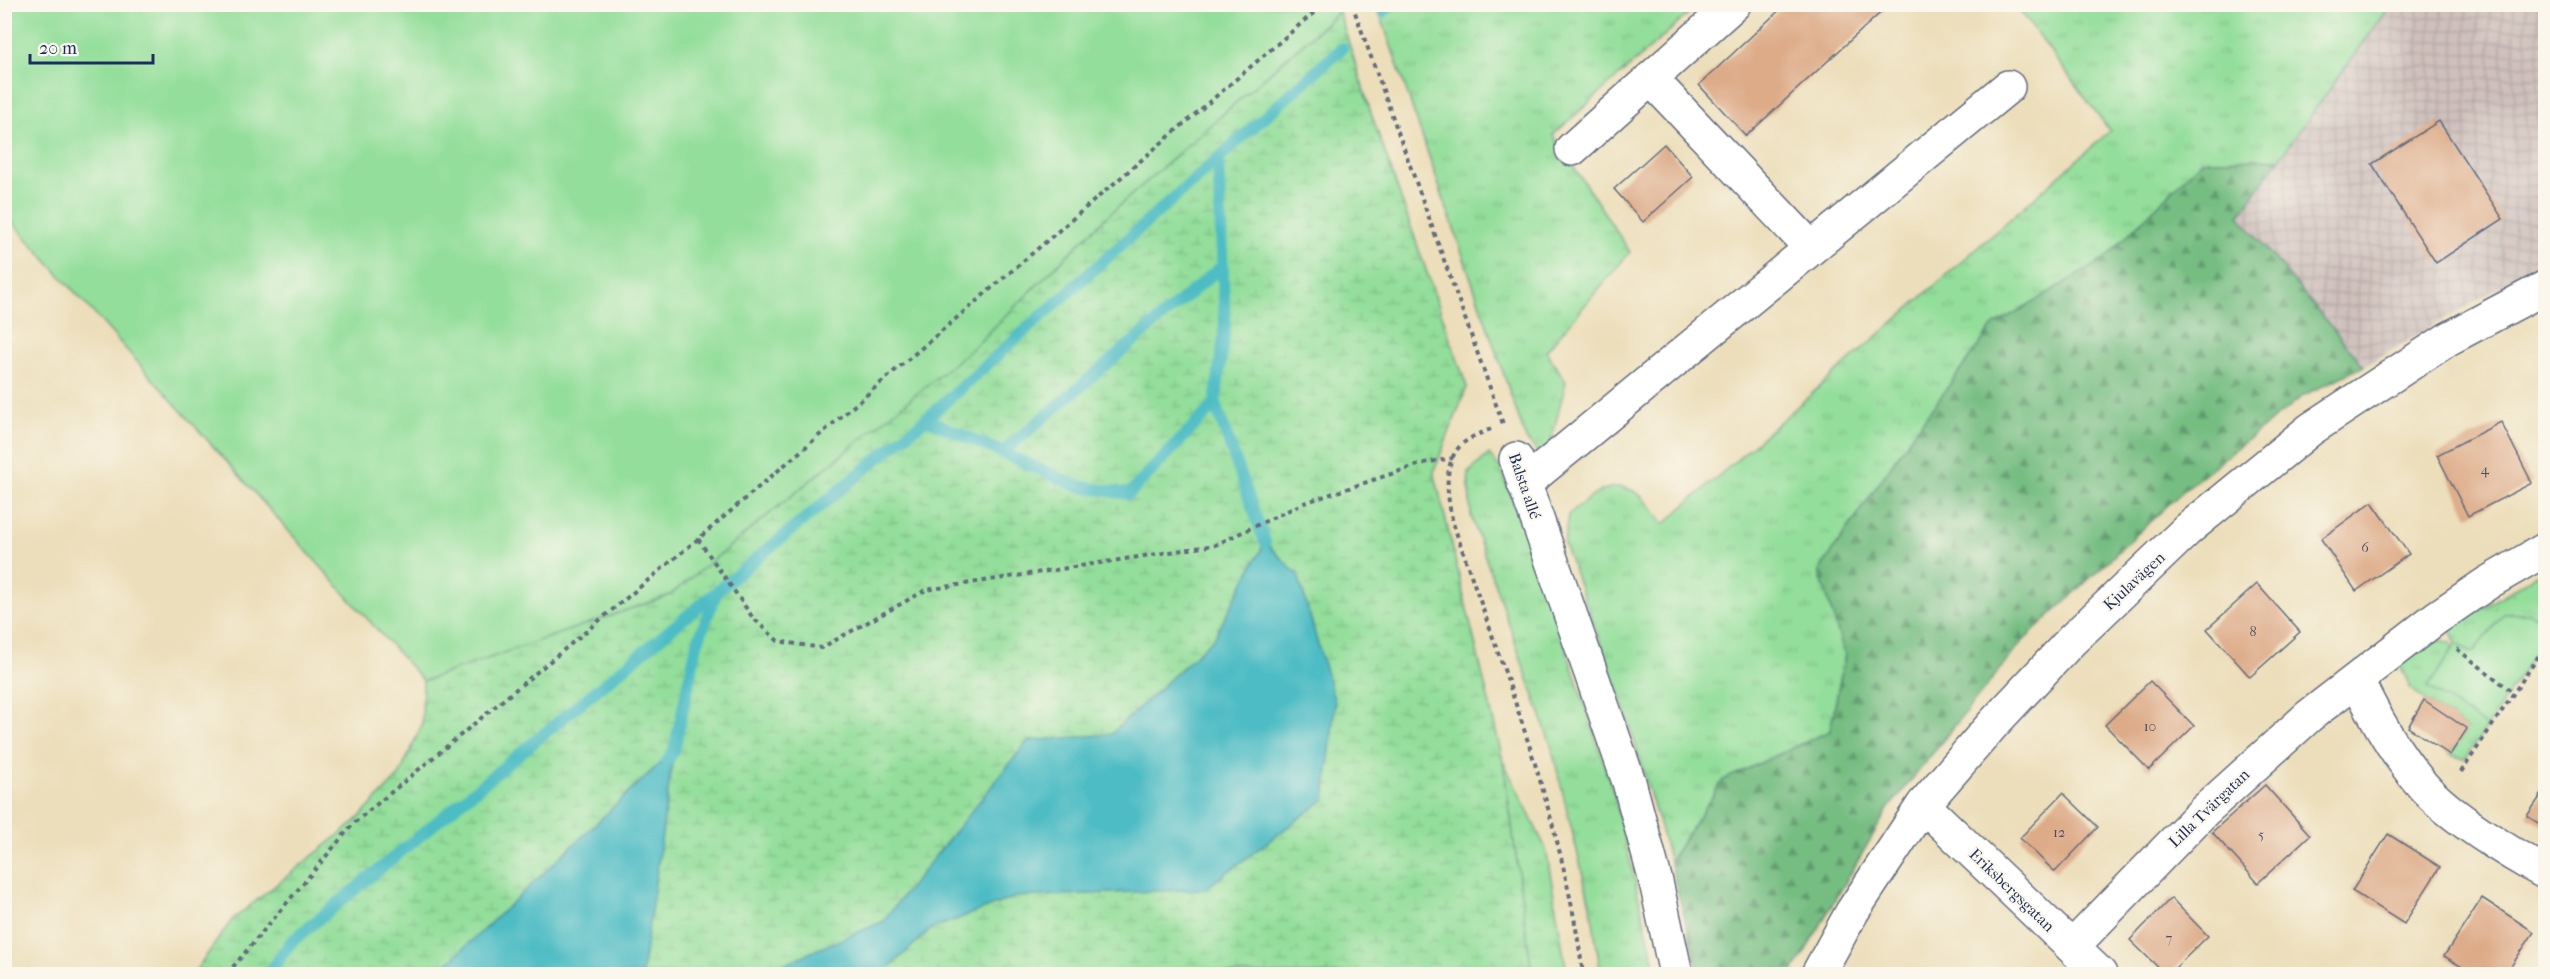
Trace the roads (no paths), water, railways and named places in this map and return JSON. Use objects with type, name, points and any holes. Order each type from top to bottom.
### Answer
[{"type":"street","points":[[1572,149],[1734,4]]},
{"type":"street","points":[[1652,79],[1811,248],[2008,87]]},
{"type":"street","name":"Balsta allé","points":[[1676,975],[1656,882],[1629,782],[1520,471],[1811,248]]},
{"type":"street","name":"Kjulavägen","points":[[1818,975],[1852,912],[1923,805],[1993,724],[2072,640],[2188,529],[2311,429],[2448,339],[2546,287]]},
{"type":"street","name":"Lilla Tvärgatan","points":[[2072,947],[2204,811],[2309,716],[2436,618],[2489,582],[2546,549]]},
{"type":"street","points":[[2357,680],[2390,740],[2423,786],[2468,824],[2546,873]]},
{"type":"street","name":"Eriksbergsgatan","points":[[1923,805],[2100,975]]},
{"type":"water","points":[[1265,542],[1298,575],[1335,703],[1325,799],[1205,889],[1015,897],[931,929],[882,974],[760,974],[882,922],[1028,741],[1111,734],[1214,638]]},
{"type":"water","points":[[674,750],[642,974],[431,974],[449,962]]},
{"type":"waterway","points":[[1383,12],[1392,4]]},
{"type":"waterway","points":[[269,974],[291,942],[926,419],[1342,48]]},
{"type":"waterway","points":[[926,419],[1077,486],[1129,494],[1215,404],[1225,326],[1218,158]]},
{"type":"waterway","points":[[1002,453],[1222,266]]},
{"type":"waterway","points":[[1215,404],[1265,542]]},
{"type":"waterway","points":[[666,763],[674,750],[697,644],[717,591]]}]
